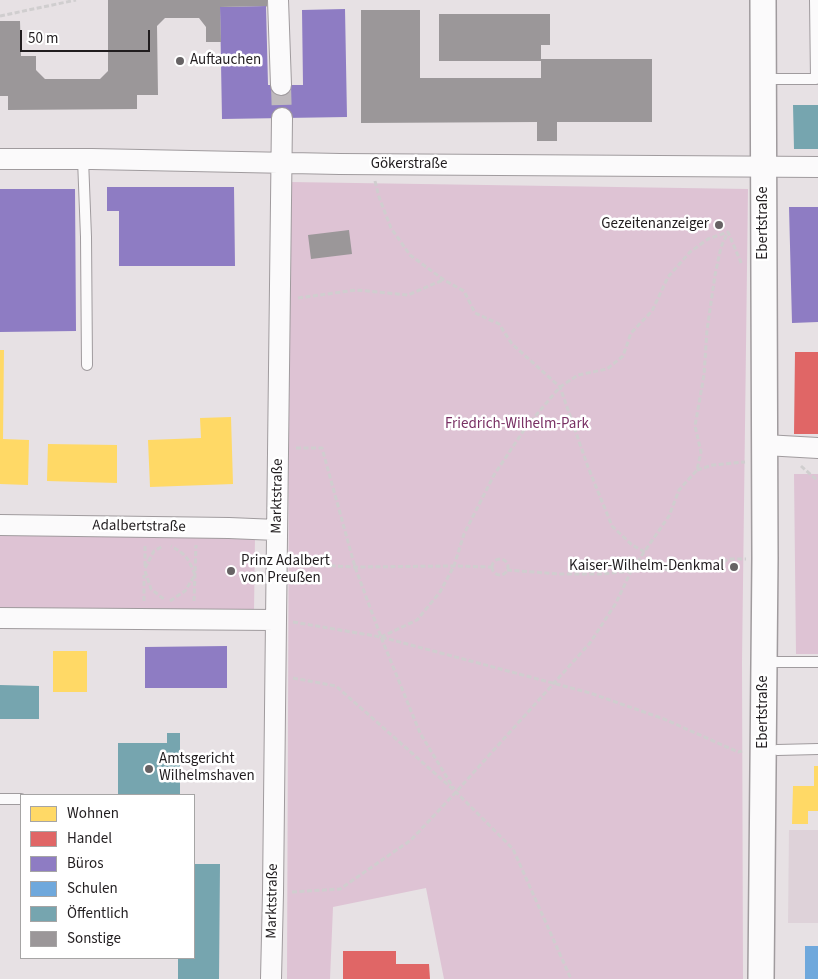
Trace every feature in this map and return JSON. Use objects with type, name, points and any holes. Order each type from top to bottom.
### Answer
[{"type":"street","points":[[278,0],[280,85]]},
{"type":"street","name":"Ebertstraße","points":[[761,979],[765,558],[762,0]]},
{"type":"street","name":"Marktstraße","points":[[271,979],[282,118]]},
{"type":"street","name":"Gökerstraße","points":[[0,159],[818,167]]},
{"type":"street","points":[[765,453],[818,448]]},
{"type":"street","name":"Adalbertstraße","points":[[0,525],[278,530]]},
{"type":"street","points":[[0,618],[276,620]]},
{"type":"lane","points":[[763,79],[817,79],[815,0]]},
{"type":"lane","points":[[83,159],[87,365]]},
{"type":"lane","points":[[764,662],[818,662]]},
{"type":"lane","points":[[763,751],[818,749]]},
{"type":"lane","points":[[0,799],[20,799]]},
{"type":"path","points":[[0,16],[76,0]]},
{"type":"path","points":[[375,180],[379,197],[392,228],[410,255],[444,280],[464,291],[475,312],[499,324],[512,344],[560,387],[588,467],[612,526],[632,545],[645,552]]},
{"type":"path","points":[[728,232],[745,273]]},
{"type":"path","points":[[381,637],[417,620],[440,592],[454,566],[464,534],[494,475],[526,427],[560,387],[578,374],[607,369],[623,356],[632,333],[652,311],[668,277],[690,252],[708,239],[728,232]]},
{"type":"path","points":[[273,893],[340,889],[411,840],[590,643],[616,603],[631,571],[669,516],[680,490],[697,470],[701,452],[695,426],[704,375],[707,330],[716,266],[721,247],[728,232]]},
{"type":"path","points":[[280,300],[356,290],[408,295],[444,280]]},
{"type":"path","points":[[278,447],[322,448],[354,568],[420,733],[456,792]]},
{"type":"path","points":[[697,470],[765,453]]},
{"type":"path","points":[[143,618],[146,527]]},
{"type":"path","points":[[167,544],[183,552],[190,561],[195,575],[185,591],[168,602],[151,589],[145,570],[154,551],[167,544]]},
{"type":"path","points":[[194,603],[196,544]]},
{"type":"path","points":[[492,566],[494,572],[499,575],[504,574],[508,570],[559,574],[602,574],[714,568],[728,559],[765,558]]},
{"type":"path","points":[[492,566],[495,561],[503,560],[506,562],[508,570]]},
{"type":"path","points":[[277,563],[354,568],[492,566]]},
{"type":"path","points":[[276,620],[381,637],[554,683],[590,693],[664,719],[738,752],[763,751]]},
{"type":"path","points":[[276,674],[336,686],[456,792],[513,849],[571,979]]},
{"type":"shaded area","points":[[789,830],[818,830],[818,923],[788,923]]},
{"type":"green space","name":"Friedrich-Wilhelm-Park","points":[[290,182],[748,189],[742,662],[743,979],[444,979],[426,888],[333,907],[330,979],[287,979]]},
{"type":"green space","points":[[794,474],[818,474],[818,654],[796,654]]},
{"type":"green space","points":[[0,532],[255,536],[254,612],[0,611]]},
{"type":"building: Wohnen","points":[[0,350],[4,350],[3,439],[29,440],[28,485],[0,484]]},
{"type":"building: Wohnen","points":[[231,417],[233,484],[150,487],[148,440],[201,438],[200,418]]},
{"type":"building: Wohnen","points":[[48,444],[117,445],[117,483],[47,481]]},
{"type":"building: Wohnen","points":[[53,651],[87,651],[87,692],[53,692]]},
{"type":"building: Wohnen","points":[[814,766],[818,766],[818,811],[808,811],[808,824],[792,824],[793,786],[814,786]]},
{"type":"building: Handel","points":[[795,352],[818,352],[818,434],[794,434]]},
{"type":"building: Handel","points":[[343,951],[396,951],[396,964],[429,964],[430,979],[343,979]]},
{"type":"building: Büros","points":[[266,6],[268,85],[303,85],[302,10],[345,9],[347,117],[222,119],[220,7]]},
{"type":"building: Büros","points":[[107,187],[234,187],[235,266],[119,266],[119,211],[107,211]]},
{"type":"building: Büros","points":[[0,189],[75,189],[76,331],[0,332]]},
{"type":"building: Büros","points":[[789,207],[818,207],[818,322],[792,323]]},
{"type":"building: Büros","points":[[227,646],[227,688],[145,688],[145,647]]},
{"type":"building: Schulen","points":[[805,946],[818,946],[818,979],[805,979]]},
{"type":"building: Öffentlich","points":[[793,105],[818,105],[818,149],[794,149]]},
{"type":"building: Öffentlich","points":[[0,685],[39,686],[39,719],[0,719]]},
{"type":"building: Öffentlich","name":"Amtsgericht Wilhelmshaven","points":[[167,733],[180,733],[180,794],[118,794],[118,743],[167,743]]},
{"type":"building: Öffentlich","points":[[195,864],[220,864],[219,979],[178,979],[178,959],[195,959]]},
{"type":"building: Sonstige","points":[[108,0],[267,0],[267,7],[220,7],[221,42],[206,42],[206,27],[199,18],[165,18],[157,26],[158,95],[137,95],[137,109],[8,110],[8,96],[0,96],[0,21],[20,21],[21,56],[36,56],[36,70],[45,79],[100,79],[108,71]]},
{"type":"building: Sonstige","points":[[361,10],[420,10],[420,78],[541,78],[541,61],[439,61],[439,14],[550,14],[550,45],[541,45],[541,59],[652,59],[652,122],[557,122],[557,141],[537,141],[537,122],[361,123]]},
{"type":"building: Sonstige","points":[[349,230],[352,254],[311,259],[308,235]]},
{"type":"tunnel","points":[[281,85],[282,118]]},
{"type":"place","name":"Auftauchen","points":[[180,61]]},
{"type":"place","name":"Gezeitenanzeiger","points":[[719,225]]},
{"type":"place","name":"Kaiser-Wilhelm-Denkmal","points":[[734,567]]},
{"type":"place","name":"Prinz Adalbert von Preußen","points":[[231,571]]},
{"type":"place","name":"Amtsgericht Wilhelmshaven","points":[[149,769]]}]
